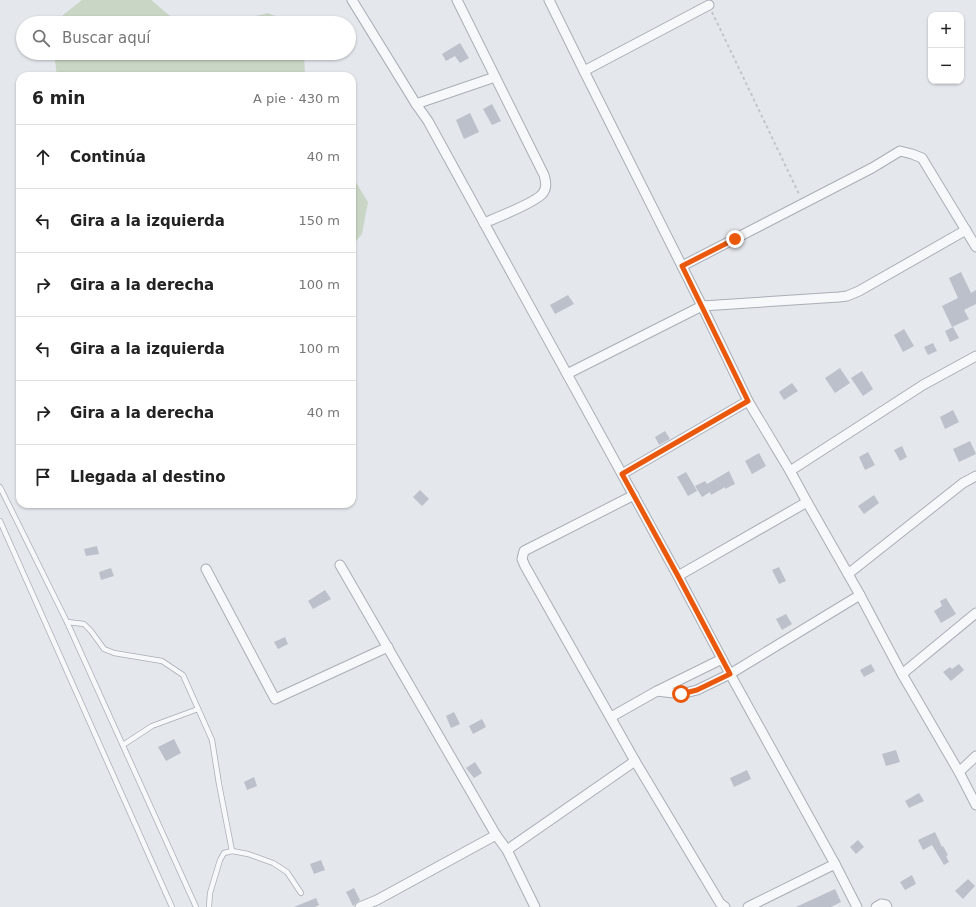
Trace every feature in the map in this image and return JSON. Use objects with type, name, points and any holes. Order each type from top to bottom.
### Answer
[{"type":"street","points":[[352,0],[428,121],[634,494],[857,907]]},
{"type":"street","points":[[457,0],[544,175],[546,185],[543,194],[535,200],[484,223]]},
{"type":"street","points":[[550,0],[748,401],[790,471],[860,595],[902,674],[959,772],[976,805]]},
{"type":"street","points":[[584,71],[709,4]]},
{"type":"street","points":[[416,104],[495,77]]},
{"type":"street","points":[[682,266],[872,168],[900,151],[922,158],[976,247]]},
{"type":"street","points":[[567,374],[702,306],[847,296],[859,291],[966,230]]},
{"type":"street","points":[[790,471],[923,385],[976,356]]},
{"type":"street","points":[[622,474],[748,401]]},
{"type":"street","points":[[848,574],[963,483],[976,476]]},
{"type":"street","points":[[634,494],[524,551],[522,559],[635,761],[720,903],[725,907]]},
{"type":"street","points":[[678,576],[807,502]]},
{"type":"street","points":[[340,565],[496,835],[507,850],[535,907]]},
{"type":"street","points":[[206,569],[274,699],[388,647]]},
{"type":"street","points":[[657,691],[681,694],[697,690],[730,674],[860,595]]},
{"type":"street","points":[[902,674],[976,613]]},
{"type":"street","points":[[611,717],[657,691],[722,659]]},
{"type":"street","points":[[959,772],[976,756]]},
{"type":"street","points":[[507,850],[635,761]]},
{"type":"street","points":[[360,907],[377,900],[496,835]]},
{"type":"street","points":[[748,907],[835,864]]},
{"type":"street","points":[[876,907],[881,904],[886,905],[887,907]]},
{"type":"lane","points":[[0,488],[67,622],[196,907]]},
{"type":"lane","points":[[0,521],[172,907]]},
{"type":"lane","points":[[67,622],[84,624],[104,649],[114,653],[162,661],[183,675],[212,740],[232,851]]},
{"type":"lane","points":[[123,745],[152,726],[198,709]]},
{"type":"lane","points":[[209,907],[210,893],[220,860],[224,853],[232,851],[248,854],[273,863],[287,872],[301,893]]},
{"type":"path","points":[[709,4],[804,203]]},
{"type":"green space","points":[[82,0],[151,0],[170,16],[63,16]]},
{"type":"green space","points":[[268,13],[275,16],[256,16]]},
{"type":"green space","points":[[55,60],[304,60],[305,72],[56,72]]},
{"type":"green space","points":[[356,182],[368,202],[362,234],[356,241]]},
{"type":"building","points":[[460,43],[469,58],[460,63],[455,56],[446,61],[442,54]]},
{"type":"building","points":[[492,104],[501,121],[492,125],[483,109]]},
{"type":"building","points":[[470,113],[479,132],[464,139],[456,120]]},
{"type":"building","points":[[961,272],[971,293],[976,290],[976,304],[964,310],[969,319],[952,327],[942,306],[958,298],[949,278]]},
{"type":"building","points":[[568,295],[574,304],[555,314],[550,305]]},
{"type":"building","points":[[953,327],[959,338],[950,342],[945,331]]},
{"type":"building","points":[[904,329],[914,346],[903,352],[894,335]]},
{"type":"building","points":[[933,343],[937,351],[928,355],[924,347]]},
{"type":"building","points":[[840,368],[850,383],[835,393],[825,378]]},
{"type":"building","points":[[862,371],[873,389],[863,396],[851,378]]},
{"type":"building","points":[[792,383],[798,391],[784,400],[779,392]]},
{"type":"building","points":[[953,410],[959,422],[945,429],[940,417]]},
{"type":"building","points":[[665,431],[670,439],[659,445],[655,437]]},
{"type":"building","points":[[970,441],[976,454],[959,462],[953,449]]},
{"type":"building","points":[[902,446],[907,457],[900,461],[894,450]]},
{"type":"building","points":[[868,452],[875,465],[865,470],[859,457]]},
{"type":"building","points":[[759,453],[766,466],[752,474],[745,461]]},
{"type":"building","points":[[729,471],[735,484],[725,489],[725,487],[711,495],[710,492],[702,497],[695,486],[705,481],[707,484]]},
{"type":"building","points":[[686,472],[697,491],[688,496],[677,477]]},
{"type":"building","points":[[420,490],[429,499],[422,506],[413,497]]},
{"type":"building","points":[[874,495],[879,503],[864,514],[858,506]]},
{"type":"building","points":[[97,546],[99,554],[86,556],[84,549]]},
{"type":"building","points":[[779,567],[786,581],[779,584],[772,570]]},
{"type":"building","points":[[111,568],[114,576],[101,580],[99,572]]},
{"type":"building","points":[[325,590],[331,599],[313,609],[308,601]]},
{"type":"building","points":[[946,598],[956,614],[941,623],[934,611],[942,606],[940,601]]},
{"type":"building","points":[[786,614],[792,624],[782,630],[776,619]]},
{"type":"building","points":[[285,637],[288,644],[278,649],[274,642]]},
{"type":"building","points":[[871,664],[875,671],[864,677],[860,670]]},
{"type":"building","points":[[959,664],[964,670],[951,681],[943,672],[950,667],[952,669]]},
{"type":"building","points":[[454,712],[460,724],[451,728],[446,716]]},
{"type":"building","points":[[482,719],[486,727],[473,734],[469,726]]},
{"type":"building","points":[[174,739],[181,753],[166,761],[158,747]]},
{"type":"building","points":[[896,750],[900,762],[886,766],[882,754]]},
{"type":"building","points":[[475,762],[482,773],[474,778],[466,768]]},
{"type":"building","points":[[747,770],[751,779],[734,787],[730,778]]},
{"type":"building","points":[[254,777],[257,786],[247,790],[244,782]]},
{"type":"building","points":[[919,793],[924,801],[909,808],[905,801]]},
{"type":"building","points":[[935,832],[942,847],[943,846],[948,855],[946,856],[949,862],[944,865],[932,845],[923,850],[918,840]]},
{"type":"building","points":[[858,840],[864,847],[856,854],[850,847]]},
{"type":"building","points":[[321,860],[325,870],[314,874],[310,864]]},
{"type":"building","points":[[912,875],[916,884],[905,890],[900,882]]},
{"type":"building","points":[[968,879],[975,886],[963,899],[955,891]]},
{"type":"building","points":[[354,888],[360,900],[353,906],[346,892]]},
{"type":"building","points":[[835,889],[841,902],[831,907],[796,907]]},
{"type":"building","points":[[316,898],[319,905],[315,907],[294,907]]},
{"type":"route","points":[[681,694],[697,690],[730,674],[622,474],[748,401],[682,266],[735,239]]}]
